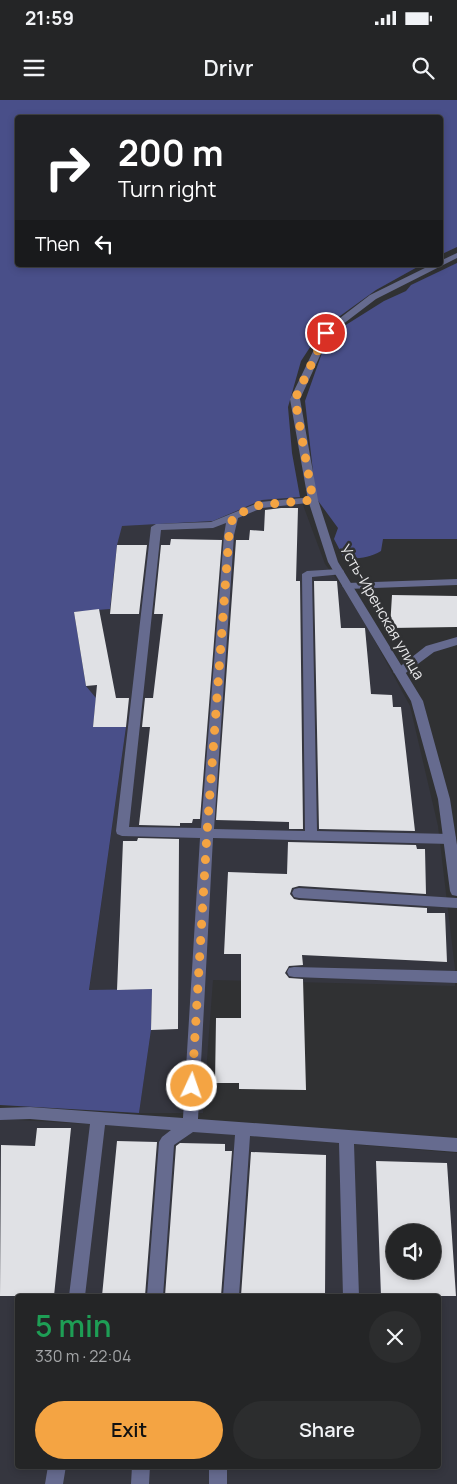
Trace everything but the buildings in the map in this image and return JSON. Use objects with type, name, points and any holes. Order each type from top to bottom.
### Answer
[{"type":"street","name":"Усть-Иренская улица","points":[[443,262],[457,256]]},
{"type":"street","name":"Усть-Иренская улица","points":[[433,267],[372,298],[326,333],[295,399],[313,500],[333,562],[416,702],[444,799],[457,891]]},
{"type":"street","points":[[313,500],[260,505],[213,525],[156,527],[122,832],[450,839]]},
{"type":"street","points":[[190,1125],[207,833],[229,535],[233,516]]},
{"type":"street","points":[[311,837],[307,574],[339,572]]},
{"type":"street","points":[[348,586],[457,582]]},
{"type":"street","points":[[399,672],[430,649],[457,641]]},
{"type":"street","points":[[299,893],[457,903]]},
{"type":"street","points":[[294,972],[457,977]]},
{"type":"street","points":[[0,1114],[30,1113],[457,1145]]},
{"type":"street","points":[[77,1294],[98,1118]]},
{"type":"street","points":[[155,1294],[167,1142],[190,1125]]},
{"type":"street","points":[[231,1294],[243,1129]]},
{"type":"street","points":[[346,1136],[350,1294]]},
{"type":"street","points":[[54,1484],[56,1469]]},
{"type":"street","points":[[140,1484],[141,1469]]},
{"type":"street","points":[[218,1469],[218,1484]]},
{"type":"shaded area","points":[[0,100],[457,100],[457,247],[443,254],[443,115],[15,115],[15,267],[417,267],[376,290],[322,329],[301,361],[288,407],[292,453],[300,497],[262,500],[213,521],[122,526],[117,545],[110,609],[74,612],[86,686],[96,698],[93,727],[126,727],[89,990],[152,989],[151,1030],[139,1113],[0,1105]]},
{"type":"shaded area","points":[[457,263],[457,539],[383,539],[381,551],[377,553],[363,557],[344,558],[334,539],[338,528],[316,498],[305,401],[323,350],[341,328],[384,301],[406,291],[411,285]]},
{"type":"shaded area","points":[[300,497],[325,564],[344,589],[370,632],[410,706],[438,826],[455,969],[455,986],[213,980],[203,1113],[139,1113],[151,1030],[152,990],[89,991],[126,728],[93,727],[96,698],[86,686],[74,612],[110,609],[121,526],[213,521],[262,500]]},
{"type":"shaded area","points":[[0,1119],[157,1128],[457,1153],[457,1484],[0,1484]]},
{"type":"route","points":[[192,1086],[207,833],[229,535],[233,516],[260,505],[313,500],[295,399],[326,333]]}]
